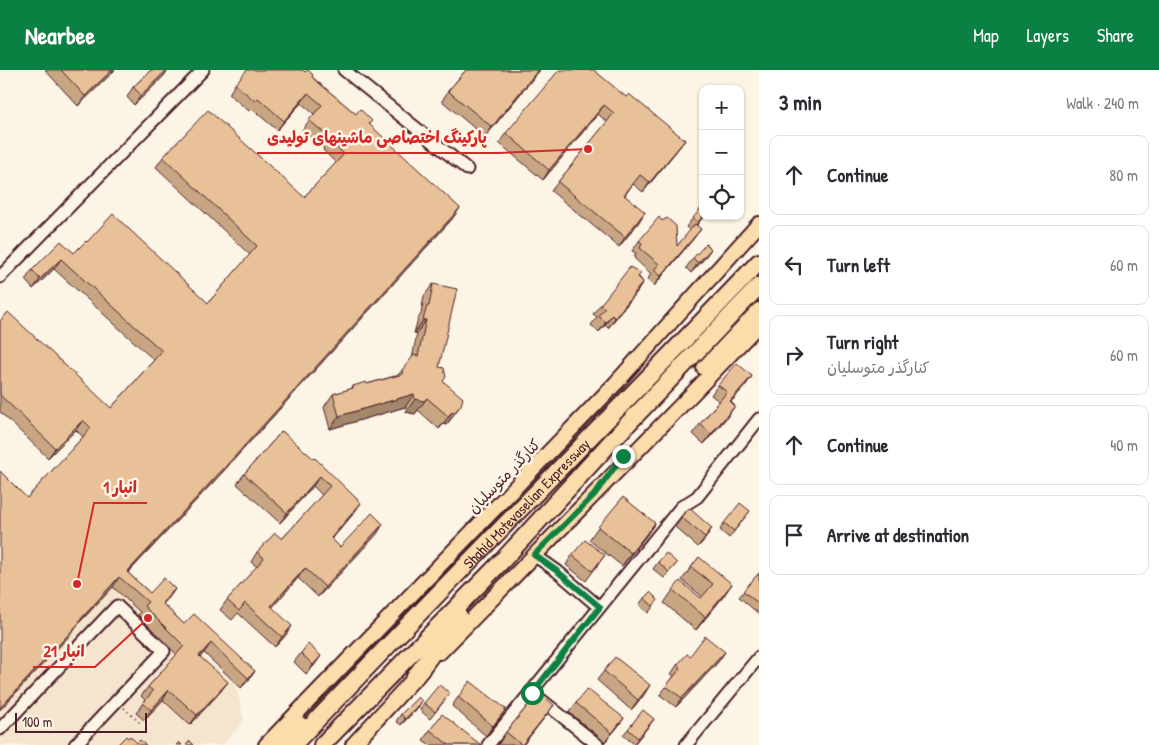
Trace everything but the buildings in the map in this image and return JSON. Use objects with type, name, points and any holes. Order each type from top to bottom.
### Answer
[{"type":"highway","name":"Shahid Motevaselian Expressway","points":[[294,745],[369,664],[759,262]]},
{"type":"highway","name":"Shahid Motevaselian Expressway","points":[[322,745],[502,561],[621,431],[759,286]]},
{"type":"highway","points":[[415,677],[502,561]]},
{"type":"highway","points":[[278,745],[369,664]]},
{"type":"main road","name":"کنارگذر متوسلیان","points":[[266,745],[624,375],[759,224]]},
{"type":"main road","points":[[624,375],[675,325],[759,236]]},
{"type":"main road","points":[[594,495],[623,456],[759,310]]},
{"type":"main road","points":[[352,745],[415,677],[759,324]]},
{"type":"street","points":[[0,277],[202,70]]},
{"type":"street","points":[[344,70],[467,169]]},
{"type":"street","points":[[488,745],[681,507],[698,497],[759,419]]},
{"type":"street","points":[[534,555],[557,571],[600,607]]},
{"type":"street","points":[[0,729],[117,606],[164,651],[75,745]]},
{"type":"street","points":[[686,745],[759,656]]},
{"type":"street","points":[[532,693],[598,745]]},
{"type":"path","points":[[117,701],[140,724]]},
{"type":"shaded area","points":[[78,541],[236,686],[244,721],[222,745],[0,745],[0,626]]},
{"type":"place","name":"پارکینگ اختصاصی ماشینهای تولیدی","points":[[588,149]]},
{"type":"place","name":"انبار 1","points":[[77,584]]},
{"type":"place","name":"انبار 21","points":[[148,618]]},
{"type":"route","points":[[532,693],[600,607],[557,571],[534,555],[594,495],[623,456]]}]
